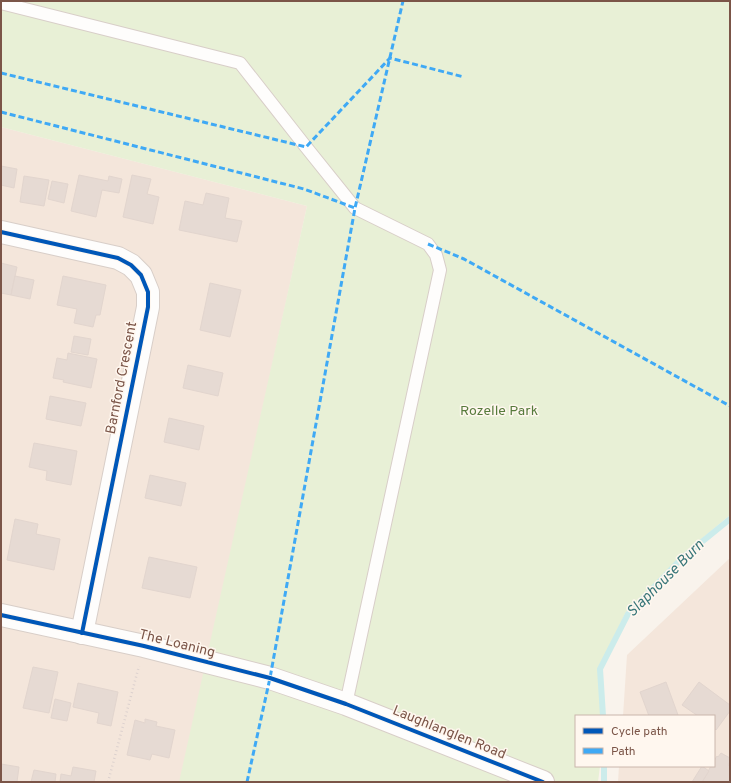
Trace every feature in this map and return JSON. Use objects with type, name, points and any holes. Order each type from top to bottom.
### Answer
[{"type":"street","name":"Barnford Crescent","points":[[1,232],[118,258],[131,265],[142,275],[148,292],[148,307],[82,632]]},
{"type":"street","name":"The Loaning","points":[[1,615],[144,646],[270,678],[346,704]]},
{"type":"street","name":"Laughlanglen Road","points":[[346,704],[543,782]]},
{"type":"lane","points":[[1,3],[240,63],[355,208],[428,244],[436,255],[440,270],[346,704]]},
{"type":"path","points":[[108,782],[144,646]]},
{"type":"shaded area","points":[[1,127],[307,206],[181,782],[1,782]]},
{"type":"shaded area","points":[[730,558],[730,782],[618,782],[619,767],[715,767],[715,715],[623,715],[627,655]]},
{"type":"green space","name":"Rozelle Park","points":[[1,1],[730,1],[730,515],[681,556],[626,612],[598,669],[601,715],[575,715],[575,767],[600,767],[598,782],[179,782],[307,206],[1,127]]},
{"type":"building","points":[[1,166],[17,169],[14,188],[1,185]]},
{"type":"building","points":[[79,175],[108,181],[109,176],[122,179],[119,193],[102,190],[96,217],[71,211]]},
{"type":"building","points":[[132,175],[151,179],[147,194],[159,197],[153,224],[123,217]]},
{"type":"building","points":[[24,176],[49,180],[44,206],[20,202]]},
{"type":"building","points":[[52,181],[68,184],[64,203],[48,199]]},
{"type":"building","points":[[206,193],[229,198],[225,218],[242,221],[237,242],[179,230],[185,201],[203,205]]},
{"type":"building","points":[[1,263],[17,267],[11,295],[1,293]]},
{"type":"building","points":[[15,276],[34,280],[30,299],[11,295]]},
{"type":"building","points":[[63,276],[106,285],[100,315],[96,315],[93,327],[74,323],[77,309],[57,305]]},
{"type":"building","points":[[210,283],[241,290],[230,337],[200,330]]},
{"type":"building","points":[[74,336],[91,339],[88,355],[71,352]]},
{"type":"building","points":[[68,353],[97,359],[91,388],[63,382],[64,380],[53,378],[57,358],[67,360]]},
{"type":"building","points":[[188,365],[223,373],[218,396],[183,388]]},
{"type":"building","points":[[50,396],[86,403],[81,426],[46,419]]},
{"type":"building","points":[[169,418],[204,426],[199,450],[164,442]]},
{"type":"building","points":[[34,443],[77,451],[71,485],[46,480],[47,471],[29,467]]},
{"type":"building","points":[[150,475],[186,483],[181,506],[145,498]]},
{"type":"building","points":[[15,519],[38,524],[36,534],[60,539],[54,570],[7,560]]},
{"type":"building","points":[[149,557],[197,567],[190,598],[142,588]]},
{"type":"building","points":[[33,667],[58,672],[49,713],[23,708]]},
{"type":"building","points":[[666,682],[678,715],[649,715],[640,692]]},
{"type":"building","points":[[699,682],[730,705],[730,711],[716,730],[715,715],[697,715],[682,705]]},
{"type":"building","points":[[78,683],[118,692],[111,726],[97,723],[99,713],[73,707]]},
{"type":"building","points":[[55,699],[71,703],[67,721],[51,718]]},
{"type":"building","points":[[145,719],[157,722],[156,726],[175,730],[169,758],[152,754],[150,760],[127,755],[135,720],[145,723]]},
{"type":"building","points":[[721,753],[730,758],[728,765],[730,766],[730,782],[702,782],[710,767],[715,767],[715,759],[717,756],[718,757]]},
{"type":"building","points":[[1,764],[19,767],[17,782],[1,782]]},
{"type":"building","points":[[73,767],[96,771],[94,782],[60,782],[61,774],[71,776]]},
{"type":"building","points":[[701,767],[709,771],[702,782],[692,782]]},
{"type":"building","points":[[34,770],[56,774],[55,782],[31,782]]},
{"type":"waterway","name":"Slaphouse Burn","points":[[603,715],[600,669],[628,614],[682,558],[730,519]]},
{"type":"waterway","name":"Slaphouse Burn","points":[[604,767],[604,782]]},
{"type":"marked path","points":[[247,782],[270,678],[355,208],[403,1]]},
{"type":"marked path","points":[[1,73],[306,147],[390,58],[464,77]]},
{"type":"marked path","points":[[1,112],[304,189],[355,208]]},
{"type":"marked path","points":[[428,244],[464,259],[730,406]]},
{"type":"cycle path","points":[[1,232],[118,258],[131,265],[141,275],[148,292],[148,307],[82,633]]},
{"type":"cycle path","points":[[1,615],[144,646],[270,678],[346,704],[543,782]]}]
